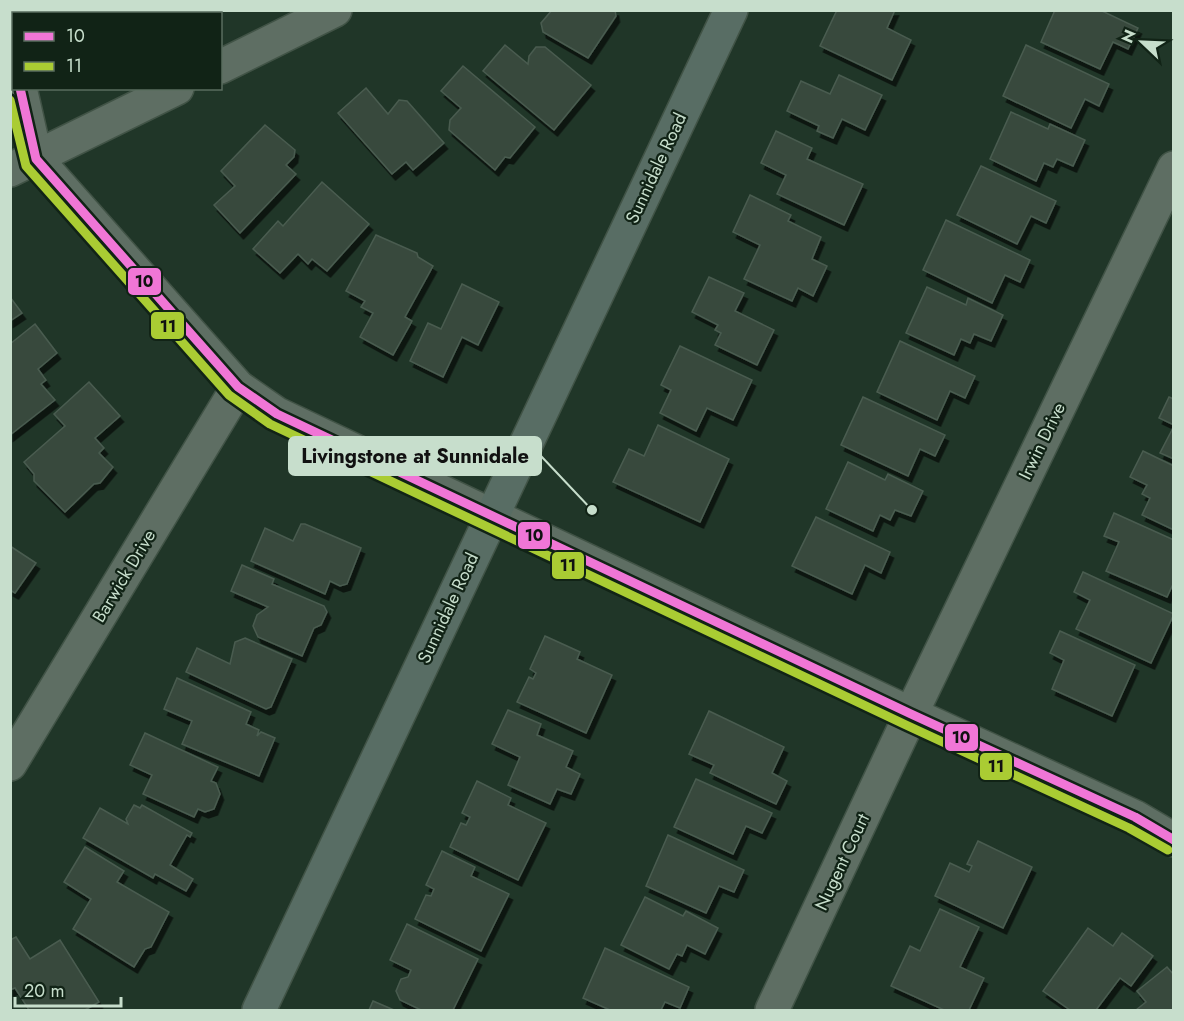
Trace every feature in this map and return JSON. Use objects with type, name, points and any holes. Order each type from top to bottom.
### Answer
[{"type":"main road","name":"Sunnidale Road","points":[[259,1011],[490,516],[731,10]]},
{"type":"street","points":[[222,66],[334,10]]},
{"type":"street","points":[[20,90],[23,165],[238,387],[277,414],[911,714],[1135,817],[1173,840]]},
{"type":"street","points":[[23,165],[173,90]]},
{"type":"street","name":"Irwin Drive","points":[[911,714],[1173,168]]},
{"type":"street","name":"Barwick Drive","points":[[10,764],[238,387]]},
{"type":"street","name":"Nugent Court","points":[[772,1011],[911,714]]},
{"type":"building","points":[[552,10],[615,10],[616,16],[588,58],[543,32],[541,23]]},
{"type":"building","points":[[837,10],[895,10],[887,28],[911,40],[892,80],[820,46]]},
{"type":"building","points":[[1055,10],[1100,10],[1138,28],[1128,49],[1113,42],[1100,69],[1041,42]]},
{"type":"building","points":[[505,45],[528,64],[529,56],[536,47],[545,47],[591,85],[554,130],[483,71]]},
{"type":"building","points":[[1026,45],[1109,84],[1099,106],[1085,99],[1071,128],[1003,96]]},
{"type":"building","points":[[463,66],[535,127],[510,158],[505,157],[495,170],[449,130],[450,120],[461,108],[441,91]]},
{"type":"building","points":[[839,75],[882,95],[865,130],[842,119],[833,138],[817,131],[819,126],[787,111],[801,81],[830,94]]},
{"type":"building","points":[[366,88],[388,114],[399,100],[407,101],[444,143],[413,170],[406,162],[392,174],[338,113]]},
{"type":"building","points":[[1011,112],[1048,129],[1050,124],[1085,140],[1073,166],[1057,159],[1053,167],[1044,163],[1036,181],[990,159]]},
{"type":"building","points":[[265,125],[295,150],[294,157],[286,165],[296,174],[240,233],[214,205],[235,186],[221,171]]},
{"type":"building","points":[[776,131],[812,148],[807,159],[863,184],[844,225],[777,194],[786,175],[761,163]]},
{"type":"building","points":[[981,166],[1056,201],[1046,223],[1031,216],[1017,244],[957,215]]},
{"type":"building","points":[[322,182],[369,224],[327,271],[312,259],[308,264],[298,254],[280,273],[253,249],[278,221],[283,226]]},
{"type":"building","points":[[750,195],[791,215],[788,221],[821,237],[812,259],[827,266],[813,296],[798,288],[792,301],[744,279],[760,245],[733,232]]},
{"type":"building","points":[[946,220],[1030,260],[1020,282],[1005,275],[992,303],[923,270]]},
{"type":"building","points":[[376,235],[417,253],[418,257],[433,266],[405,317],[412,321],[393,355],[360,337],[373,313],[361,307],[365,301],[346,291]]},
{"type":"building","points":[[709,277],[744,293],[735,311],[774,330],[757,365],[715,345],[721,333],[715,330],[718,325],[692,312]]},
{"type":"building","points":[[462,284],[499,302],[478,345],[462,337],[443,377],[410,361],[428,323],[441,329]]},
{"type":"building","points":[[927,287],[966,305],[968,298],[1003,315],[991,341],[974,334],[970,343],[961,339],[954,355],[906,333]]},
{"type":"building","points":[[10,297],[22,313],[10,321]]},
{"type":"building","points":[[35,324],[57,353],[38,369],[46,380],[41,384],[55,400],[10,435],[10,344]]},
{"type":"building","points":[[900,341],[975,376],[965,398],[950,391],[937,420],[877,392]]},
{"type":"building","points":[[680,346],[752,380],[733,420],[707,408],[696,431],[660,413],[671,390],[661,385]]},
{"type":"building","points":[[89,382],[120,416],[95,438],[104,448],[99,453],[113,467],[100,483],[94,484],[65,512],[34,481],[34,474],[24,462],[65,426],[54,414]]},
{"type":"building","points":[[863,397],[945,435],[935,456],[920,449],[908,476],[841,445]]},
{"type":"building","points":[[1169,397],[1174,399],[1174,425],[1159,418]]},
{"type":"building","points":[[658,425],[729,459],[700,522],[613,482],[629,449],[644,456]]},
{"type":"building","points":[[1174,426],[1174,459],[1160,453]]},
{"type":"building","points":[[1143,451],[1174,466],[1174,530],[1142,515],[1150,498],[1142,494],[1147,485],[1130,477]]},
{"type":"building","points":[[848,462],[885,480],[888,474],[923,491],[911,516],[895,510],[890,520],[880,515],[873,531],[826,509]]},
{"type":"building","points":[[1114,513],[1174,540],[1174,582],[1167,597],[1106,571],[1119,542],[1104,536]]},
{"type":"building","points":[[816,517],[890,552],[881,573],[865,565],[852,594],[792,566]]},
{"type":"building","points":[[301,524],[361,548],[347,584],[340,586],[330,581],[325,594],[251,561],[265,528],[293,541]]},
{"type":"building","points":[[10,546],[36,563],[15,593],[10,590]]},
{"type":"building","points":[[242,565],[274,579],[272,584],[324,606],[327,612],[321,625],[314,628],[302,656],[258,637],[253,626],[257,615],[268,607],[231,591]]},
{"type":"building","points":[[1083,572],[1174,614],[1151,663],[1076,629],[1090,600],[1074,592]]},
{"type":"building","points":[[1060,631],[1135,665],[1112,716],[1052,689],[1064,660],[1050,653]]},
{"type":"building","points":[[545,636],[580,652],[577,659],[612,675],[586,733],[517,702],[529,677],[533,679],[536,673],[530,669]]},
{"type":"building","points":[[245,638],[292,659],[271,707],[266,709],[186,672],[197,648],[230,664],[235,642]]},
{"type":"building","points":[[177,678],[251,712],[246,724],[259,730],[257,736],[261,732],[275,738],[259,776],[182,744],[192,721],[164,709]]},
{"type":"building","points":[[508,710],[541,724],[537,735],[573,751],[566,767],[580,774],[571,794],[557,789],[550,804],[508,785],[520,757],[492,744]]},
{"type":"building","points":[[709,711],[784,747],[772,773],[787,781],[776,804],[710,773],[714,765],[689,754]]},
{"type":"building","points":[[145,733],[218,767],[211,781],[216,783],[220,794],[214,809],[205,812],[198,809],[194,817],[143,794],[152,775],[130,765]]},
{"type":"building","points":[[696,779],[772,813],[762,833],[746,826],[733,854],[674,827]]},
{"type":"building","points":[[477,781],[511,798],[508,805],[546,823],[518,880],[450,847],[461,823],[466,825],[470,817],[462,813]]},
{"type":"building","points":[[134,805],[140,808],[142,805],[192,833],[190,837],[187,835],[170,865],[193,879],[186,891],[155,874],[153,878],[83,838],[100,808],[128,824],[126,819]]},
{"type":"building","points":[[668,835],[744,870],[734,892],[719,886],[706,913],[646,886]]},
{"type":"building","points":[[978,841],[1032,867],[1003,928],[935,896],[950,863],[969,872],[972,866],[967,864]]},
{"type":"building","points":[[85,847],[124,871],[117,882],[169,912],[151,947],[145,949],[134,967],[73,929],[91,899],[64,882]]},
{"type":"building","points":[[442,851],[475,867],[471,876],[509,894],[481,951],[415,919],[426,895],[431,896],[434,889],[426,885]]},
{"type":"building","points":[[645,897],[683,916],[686,911],[718,928],[705,954],[687,945],[682,956],[677,954],[669,969],[621,945]]},
{"type":"building","points":[[940,909],[979,927],[960,967],[984,978],[969,1010],[944,1010],[891,986],[910,946],[920,951]]},
{"type":"building","points":[[407,924],[478,959],[453,1010],[421,1010],[400,1000],[396,991],[401,979],[408,977],[411,970],[390,960]]},
{"type":"building","points":[[1088,928],[1113,946],[1122,933],[1153,956],[1131,986],[1120,978],[1096,1010],[1070,1010],[1043,991]]},
{"type":"building","points":[[16,937],[30,959],[60,940],[99,1002],[85,1010],[29,1010],[15,988],[10,990],[10,940]]},
{"type":"building","points":[[605,948],[689,987],[680,1008],[665,1002],[661,1010],[610,1010],[583,998]]},
{"type":"building","points":[[1167,967],[1174,975],[1174,1010],[1136,1010],[1146,1002],[1137,991]]},
{"type":"building","points":[[373,1001],[394,1010],[369,1010]]},
{"type":"transit line","name":"10","points":[[20,90],[36,159],[238,387],[277,414],[911,714],[1135,817],[1174,840]]},
{"type":"transit line","name":"11","points":[[10,100],[26,166],[229,395],[270,424],[1129,828],[1168,850]]},
{"type":"place","name":"Livingstone at Sunnidale","points":[[592,510]]}]
